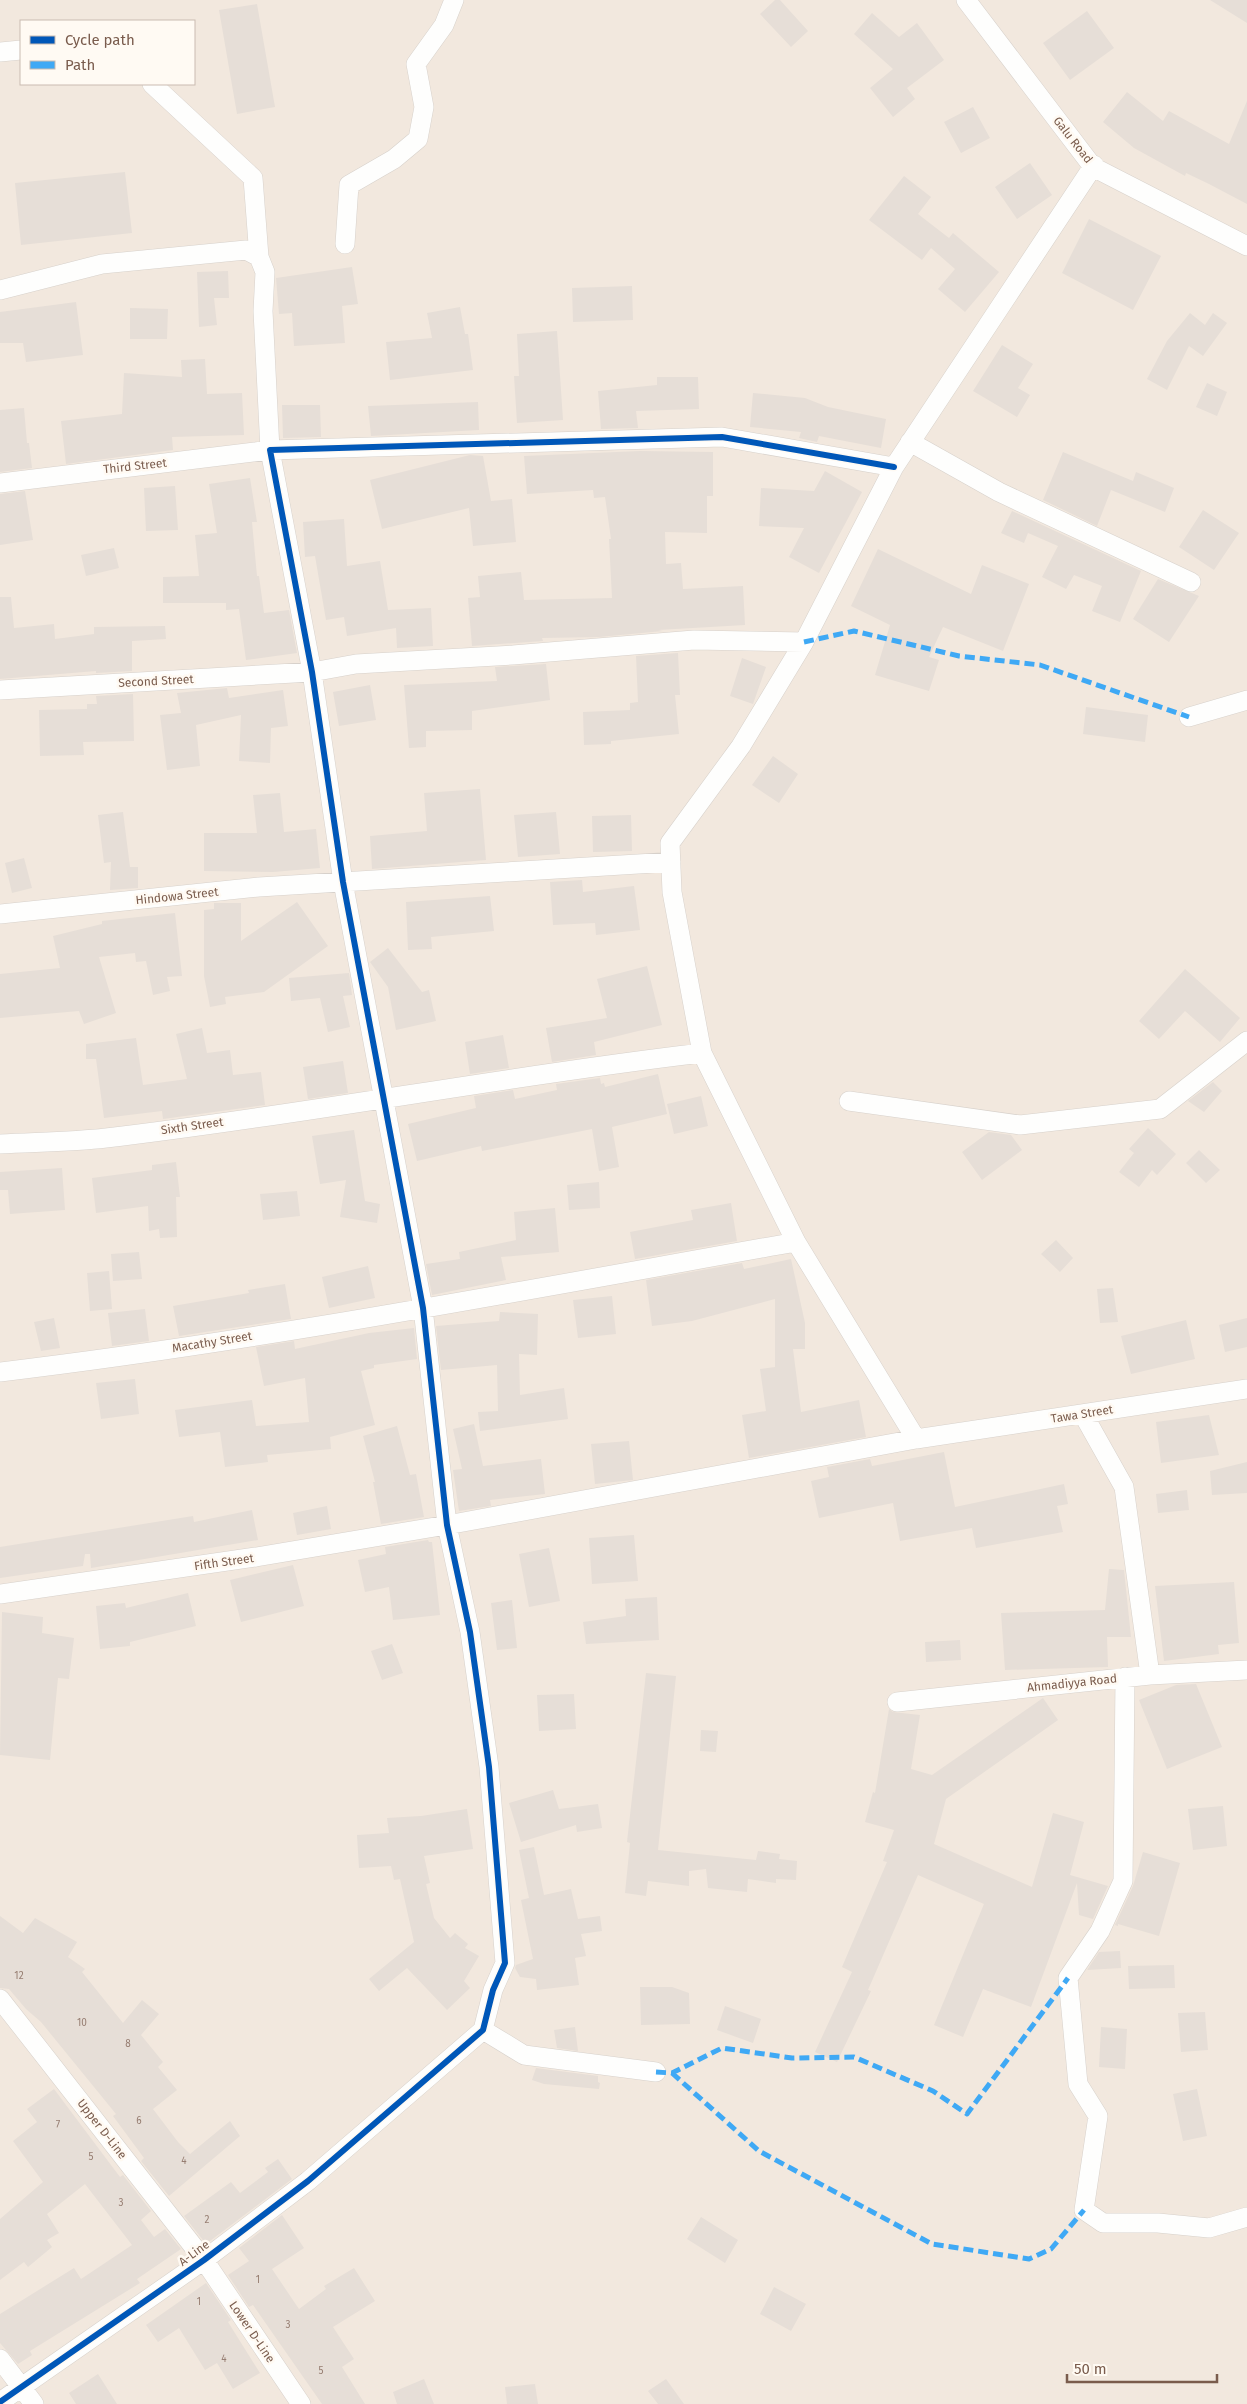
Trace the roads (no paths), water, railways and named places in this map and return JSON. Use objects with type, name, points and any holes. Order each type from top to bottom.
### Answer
[{"type":"street","points":[[345,244],[349,185],[394,159],[418,139],[424,106],[416,64],[444,25],[454,0]]},
{"type":"street","name":"Galu Road","points":[[966,0],[1093,166],[1247,246]]},
{"type":"street","points":[[0,52],[20,50]]},
{"type":"street","points":[[153,85],[253,178],[259,256],[265,272],[263,311],[270,450],[312,672],[384,1100],[423,1308],[447,1525],[470,1632],[489,1767],[505,1963],[493,1990],[483,2030],[524,2055],[656,2072]]},
{"type":"street","points":[[916,1439],[796,1242],[702,1053],[672,892],[670,843],[741,746],[804,642],[894,466],[1093,166]]},
{"type":"street","points":[[0,290],[102,264],[246,250],[259,256]]},
{"type":"street","name":"Third Street","points":[[0,482],[270,450],[722,437],[894,466]]},
{"type":"street","points":[[910,442],[999,492],[1191,582]]},
{"type":"street","name":"Second Street","points":[[0,690],[312,672],[356,664],[513,655],[694,640],[804,642]]},
{"type":"street","points":[[1189,717],[1247,700]]},
{"type":"street","name":"Hindowa Street","points":[[0,914],[259,887],[671,862]]},
{"type":"street","points":[[849,1101],[1020,1125],[1160,1109],[1247,1041]]},
{"type":"street","name":"Sixth Street","points":[[0,1144],[104,1138],[384,1100],[601,1065],[702,1053]]},
{"type":"street","name":"Macathy Street","points":[[0,1372],[73,1363],[423,1308],[796,1242]]},
{"type":"street","name":"Tawa Street","points":[[447,1525],[916,1439],[1247,1389]]},
{"type":"street","points":[[1083,1414],[1124,1487],[1150,1675]]},
{"type":"street","name":"Fifth Street","points":[[0,1594],[256,1557],[447,1525]]},
{"type":"street","name":"Ahmadiyya Road","points":[[897,1702],[1150,1675],[1247,1670]]},
{"type":"street","points":[[1125,1678],[1123,1881],[1100,1931],[1068,1978],[1078,2084],[1098,2116],[1084,2210],[1103,2223],[1158,2223],[1209,2228],[1247,2217]]},
{"type":"street","name":"Upper D-Line","points":[[0,1999],[204,2260]]},
{"type":"street","name":"A-Line","points":[[0,2402],[204,2260],[308,2181],[390,2108],[483,2030]]},
{"type":"street","name":"Lower D-Line","points":[[204,2260],[301,2404]]},
{"type":"street","points":[[0,2359],[34,2404]]}]
